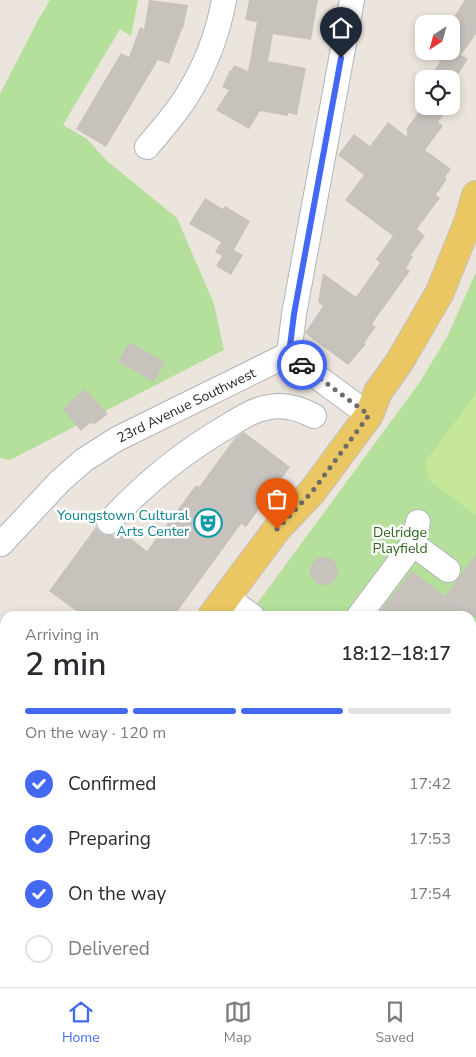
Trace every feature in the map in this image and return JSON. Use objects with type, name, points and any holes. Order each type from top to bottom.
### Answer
[{"type":"main road","points":[[219,606],[277,529],[312,492],[369,415],[378,392],[400,361],[440,292],[469,220],[476,195]]},
{"type":"street","points":[[148,147],[188,95],[207,59],[220,26],[224,0]]},
{"type":"street","points":[[352,0],[296,306],[289,354],[297,362],[369,415]]},
{"type":"street","name":"23rd Avenue Southwest","points":[[2,544],[60,481],[84,460],[117,439],[289,354]]},
{"type":"street","points":[[109,522],[133,496],[183,454],[250,413],[281,406],[298,408],[314,416]]},
{"type":"street","points":[[362,611],[416,533],[448,570]]},
{"type":"street","points":[[219,606],[236,611]]},
{"type":"green space","points":[[50,0],[138,0],[131,36],[120,29],[63,125],[87,139],[107,161],[177,218],[214,304],[224,350],[10,460],[0,458],[0,94]]},
{"type":"green space","name":"Delridge Playfield","points":[[476,272],[476,611],[252,611],[420,382],[448,335]]},
{"type":"green space","name":"Delridge Playfield","points":[[476,393],[476,515],[429,480],[425,462]]},
{"type":"building","points":[[149,0],[188,5],[183,29],[169,64],[158,60],[106,147],[76,129],[121,53],[129,57],[140,27],[144,29]]},
{"type":"building","points":[[249,0],[318,0],[311,40],[273,34],[268,61],[306,68],[297,115],[288,113],[288,116],[260,111],[249,129],[216,110],[229,90],[222,87],[234,65],[248,71],[257,22],[245,20]]},
{"type":"building","points":[[465,0],[476,0],[476,34],[461,55],[468,59],[460,71],[434,70],[440,62],[437,60],[460,60],[460,15],[455,15]]},
{"type":"building","points":[[416,115],[443,115],[438,122],[443,126],[425,150],[451,169],[445,177],[447,179],[436,195],[440,198],[417,229],[425,236],[411,255],[413,257],[406,268],[410,271],[376,318],[372,325],[376,327],[364,343],[366,344],[348,365],[305,333],[323,306],[318,302],[323,273],[356,297],[380,263],[376,259],[393,236],[345,200],[364,175],[338,155],[354,134],[370,146],[388,122],[407,137],[407,128]]},
{"type":"building","points":[[205,198],[223,209],[225,206],[250,221],[234,250],[243,255],[231,275],[216,266],[222,256],[215,252],[221,242],[189,224]]},
{"type":"building","points":[[129,342],[165,362],[154,382],[118,362]]},
{"type":"building","points":[[85,389],[108,414],[95,424],[90,423],[81,431],[63,409]]},
{"type":"building","name":"Youngstown Cultural Arts Center","points":[[244,432],[290,467],[246,527],[241,524],[178,611],[76,611],[49,591],[96,527],[106,535],[113,535],[120,530],[147,551],[196,485],[199,487],[235,438]]},
{"type":"building","points":[[476,555],[476,611],[380,611],[412,571],[445,596]]},
{"type":"building","points":[[324,557],[334,561],[338,571],[334,581],[324,585],[314,581],[310,571],[314,561]]},
{"type":"way so far","points":[[277,529],[312,492],[369,415],[302,365]]},
{"type":"place","name":"Youngstown Cultural Arts Center","points":[[208,523]]},
{"type":"route","points":[[302,365],[289,354],[294,314],[341,58]]}]
